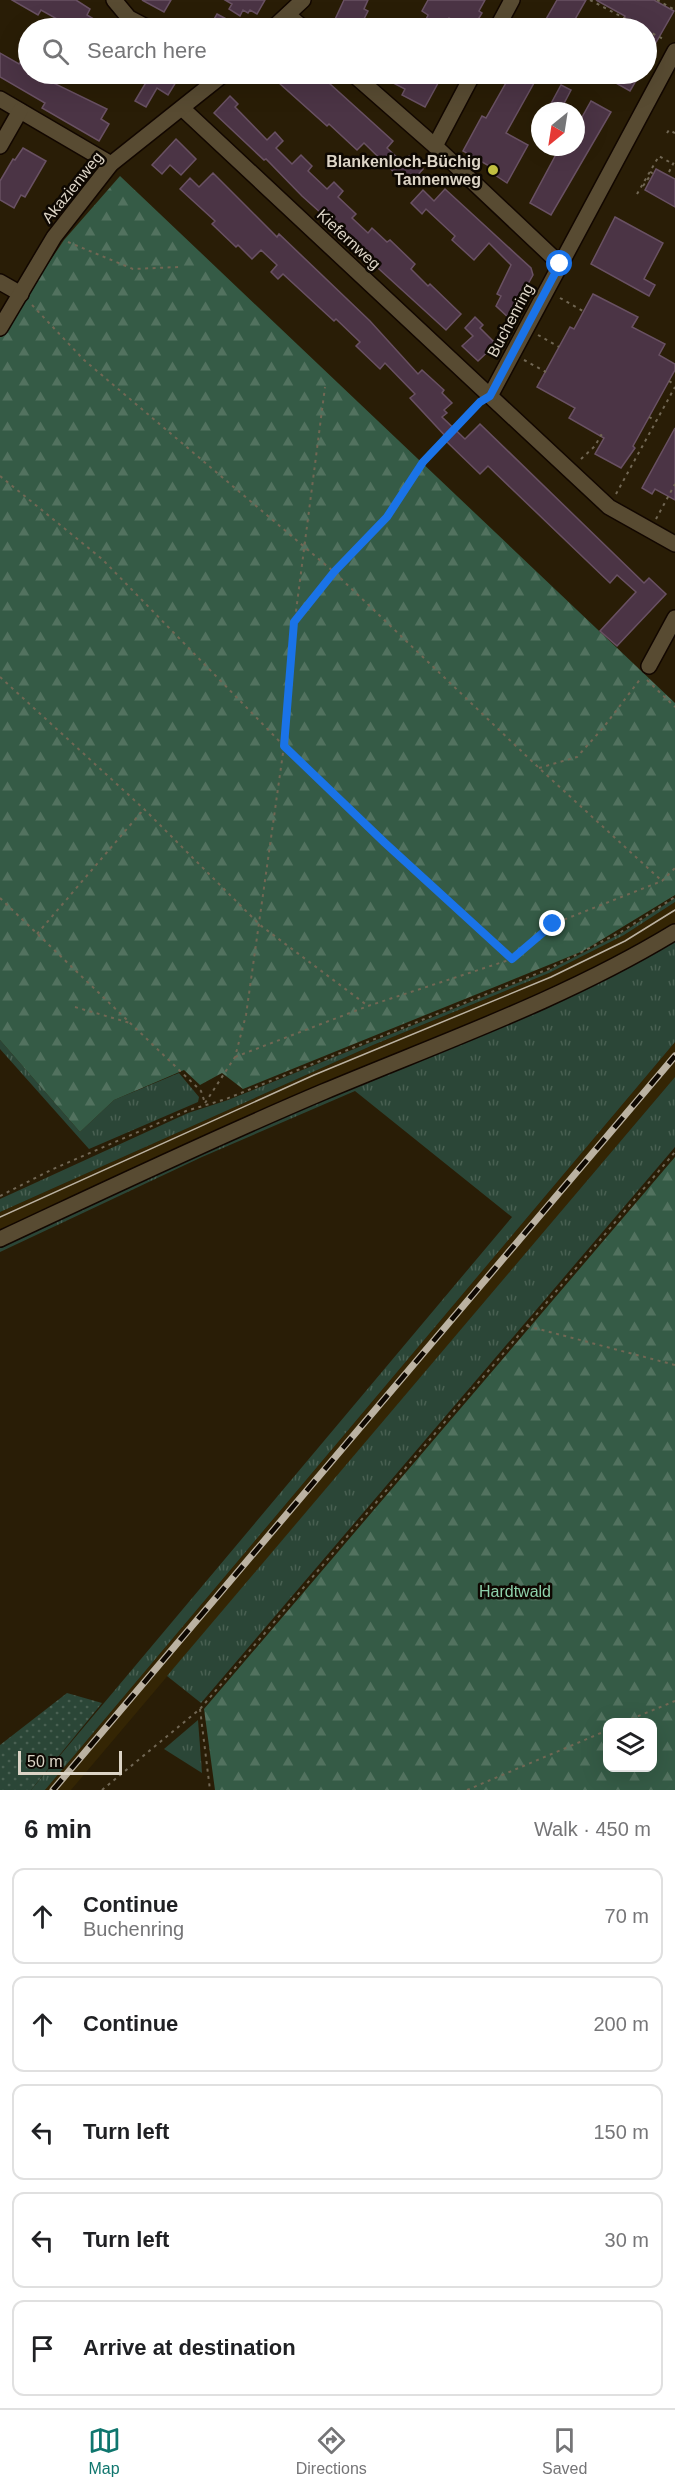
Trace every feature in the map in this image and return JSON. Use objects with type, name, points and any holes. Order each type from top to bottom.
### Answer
[{"type":"street","points":[[285,18],[303,0]]},
{"type":"street","points":[[502,18],[512,0]]},
{"type":"street","points":[[120,3],[129,18]]},
{"type":"street","points":[[288,15],[291,18]]},
{"type":"street","name":"Buchenring","points":[[657,72],[670,46]]},
{"type":"street","name":"Akazienweg","points":[[0,328],[54,237],[111,165],[212,84]]},
{"type":"street","points":[[364,84],[435,146],[560,264]]},
{"type":"street","points":[[435,146],[468,84]]},
{"type":"street","name":"Buchenring","points":[[490,396],[651,84]]},
{"type":"street","points":[[0,99],[111,165]]},
{"type":"street","name":"Kiefernweg","points":[[183,109],[490,396]]},
{"type":"street","points":[[0,146],[20,111]]},
{"type":"street","points":[[0,282],[21,294]]},
{"type":"street","points":[[490,396],[609,507],[675,544]]},
{"type":"street","points":[[649,666],[675,618]]},
{"type":"street","points":[[0,1239],[321,1093],[564,993],[632,958],[675,932]]},
{"type":"path","points":[[590,0],[624,18]]},
{"type":"path","points":[[657,0],[675,10]]},
{"type":"path","points":[[657,37],[670,46]]},
{"type":"path","points":[[667,133],[669,130],[675,133]]},
{"type":"path","points":[[638,194],[657,155],[673,164]]},
{"type":"path","points":[[669,172],[675,160]]},
{"type":"path","points":[[642,186],[644,187],[652,173],[649,171]]},
{"type":"path","points":[[54,237],[133,269],[179,267]]},
{"type":"path","points":[[546,291],[583,311]]},
{"type":"path","points":[[21,294],[84,360],[305,545],[539,768],[662,881]]},
{"type":"path","points":[[526,329],[559,347]]},
{"type":"path","points":[[512,354],[546,372]]},
{"type":"path","points":[[609,507],[675,386],[669,381]]},
{"type":"path","points":[[205,1103],[235,1057],[246,1015],[284,746],[294,622],[325,387]]},
{"type":"path","points":[[294,622],[334,572],[387,517],[423,462],[480,402],[490,396]]},
{"type":"path","points":[[649,417],[656,421]]},
{"type":"path","points":[[569,470],[595,446],[601,435],[604,437]]},
{"type":"path","points":[[0,476],[102,559],[284,746],[385,843],[512,959]]},
{"type":"path","points":[[650,530],[675,484]]},
{"type":"path","points":[[539,768],[577,757],[603,728],[643,676],[675,707]]},
{"type":"path","points":[[0,677],[144,809],[260,925],[368,1006]]},
{"type":"path","points":[[37,934],[144,809]]},
{"type":"path","points":[[235,1057],[368,1006],[512,959],[553,924],[662,881],[675,868]]},
{"type":"path","points":[[0,1196],[205,1103],[226,1099],[546,970],[621,932],[675,897]]},
{"type":"path","points":[[0,898],[201,1091],[205,1103]]},
{"type":"path","points":[[75,1007],[133,1024]]},
{"type":"path","points":[[102,1790],[200,1709],[675,1152]]},
{"type":"path","points":[[527,1326],[675,1365]]},
{"type":"path","points":[[634,1718],[675,1701]]},
{"type":"path","points":[[200,1709],[210,1790]]},
{"type":"path","points":[[467,1790],[603,1732]]},
{"type":"shaded area","points":[[675,902],[675,924],[594,971],[196,1142],[0,1231],[0,1212],[373,1045],[549,973],[624,935]]},
{"type":"shaded area","points":[[675,1042],[675,1077],[71,1790],[45,1790]]},
{"type":"green space","points":[[120,176],[675,703],[675,895],[583,951],[243,1089],[222,1073],[200,1085],[184,1070],[114,1100],[80,1132],[0,1040],[0,336],[64,240]]},
{"type":"green space","points":[[675,898],[675,902],[624,935],[549,973],[373,1045],[0,1212],[0,1199],[188,1113],[228,1100],[547,971],[622,933]]},
{"type":"green space","points":[[675,940],[675,1042],[45,1790],[31,1790],[512,1217],[355,1091],[202,1157],[0,1252],[0,1246],[200,1151],[563,1000]]},
{"type":"green space","points":[[0,1040],[80,1132],[114,1100],[179,1073],[199,1097],[198,1102],[89,1149],[0,1049]]},
{"type":"green space","points":[[675,1077],[675,1147],[201,1703],[167,1676]]},
{"type":"green space","name":"Hardtwald","points":[[675,1157],[675,1790],[215,1790],[204,1709]]},
{"type":"green space","points":[[67,1693],[102,1703],[31,1790],[0,1790],[0,1745]]},
{"type":"green space","points":[[198,1720],[202,1773],[164,1749]]},
{"type":"building","points":[[12,0],[76,0],[90,9],[87,15],[92,18],[55,18],[41,10],[38,15]]},
{"type":"building","points":[[142,0],[171,0],[164,12]]},
{"type":"building","points":[[225,0],[265,0],[257,14],[250,10],[248,13],[243,10],[240,16],[229,9],[232,4]]},
{"type":"building","points":[[344,0],[368,0],[364,9],[368,11],[364,18],[336,18]]},
{"type":"building","points":[[428,0],[485,0],[479,11],[482,13],[479,18],[427,18],[428,15],[422,11]]},
{"type":"building","points":[[557,0],[586,0],[576,18],[547,18]]},
{"type":"building","points":[[596,0],[654,0],[674,11],[657,41],[657,18],[624,18],[625,16]]},
{"type":"building","points":[[0,53],[18,63],[18,84],[55,84],[107,109],[101,119],[109,124],[99,141],[42,108],[45,103],[0,77]]},
{"type":"building","points":[[145,84],[175,84],[168,95],[157,88],[146,107],[135,101]]},
{"type":"building","points":[[280,84],[330,84],[393,141],[387,148],[403,163],[409,156],[423,169],[408,186],[364,143],[357,150],[329,124],[327,126]]},
{"type":"building","points":[[395,84],[438,84],[425,107],[402,95],[405,89]]},
{"type":"building","points":[[505,84],[533,84],[506,133],[528,145],[507,183],[489,171],[491,167],[463,151],[482,116],[486,118]]},
{"type":"building","points":[[618,84],[634,84],[630,91]]},
{"type":"building","points":[[561,85],[571,90],[565,102],[552,102]]},
{"type":"building","points":[[230,96],[238,104],[235,107],[267,140],[275,132],[283,141],[276,148],[292,164],[301,155],[312,166],[308,171],[327,189],[334,182],[343,191],[338,197],[356,214],[352,218],[368,233],[372,228],[387,242],[390,240],[415,264],[411,269],[461,314],[446,330],[379,269],[323,213],[302,196],[266,159],[264,160],[214,113]]},
{"type":"building","points":[[591,101],[611,112],[551,215],[530,203],[555,156],[585,156],[585,112]]},
{"type":"building","points":[[176,139],[196,159],[181,175],[170,165],[162,174],[152,165]]},
{"type":"building","points":[[23,148],[46,161],[25,197],[21,195],[14,208],[0,200],[0,181],[13,159],[15,160]]},
{"type":"building","points":[[656,169],[675,179],[675,207],[645,190]]},
{"type":"building","points":[[213,173],[277,237],[279,234],[370,321],[418,374],[422,370],[444,390],[442,393],[452,403],[444,410],[447,413],[442,417],[465,439],[480,424],[644,583],[649,578],[666,594],[617,646],[600,631],[636,592],[617,575],[610,583],[488,466],[480,474],[446,441],[448,439],[410,398],[415,394],[385,363],[380,369],[356,346],[360,342],[336,319],[334,321],[283,274],[278,279],[271,272],[277,265],[261,250],[252,259],[212,224],[215,221],[180,189],[190,178],[199,187]]},
{"type":"building","points":[[445,189],[531,268],[533,275],[509,318],[496,306],[501,296],[497,294],[511,265],[489,243],[474,260],[452,240],[455,236],[426,209],[422,214],[411,203],[423,190],[434,201]]},
{"type":"building","points":[[615,217],[663,243],[644,279],[655,285],[649,296],[591,264]]},
{"type":"building","points":[[593,294],[638,317],[632,327],[665,344],[659,355],[675,364],[675,370],[633,446],[635,448],[621,468],[595,454],[604,438],[569,418],[575,408],[537,387],[570,327],[574,329]]},
{"type":"building","points":[[475,317],[483,325],[480,328],[496,344],[478,361],[462,346],[473,336],[465,328]]},
{"type":"building","points":[[675,428],[675,500],[655,489],[652,494],[642,488]]},
{"type":"tram line","points":[[0,1217],[314,1075],[551,977],[625,941],[675,910]]},
{"type":"railway","points":[[53,1790],[675,1056]]},
{"type":"place","name":"Blankenloch-Büchig Tannenweg","points":[[493,170]]},
{"type":"route","points":[[553,924],[512,959],[385,843],[284,746],[294,622],[334,572],[387,517],[423,462],[480,402],[490,396],[560,264]]}]
